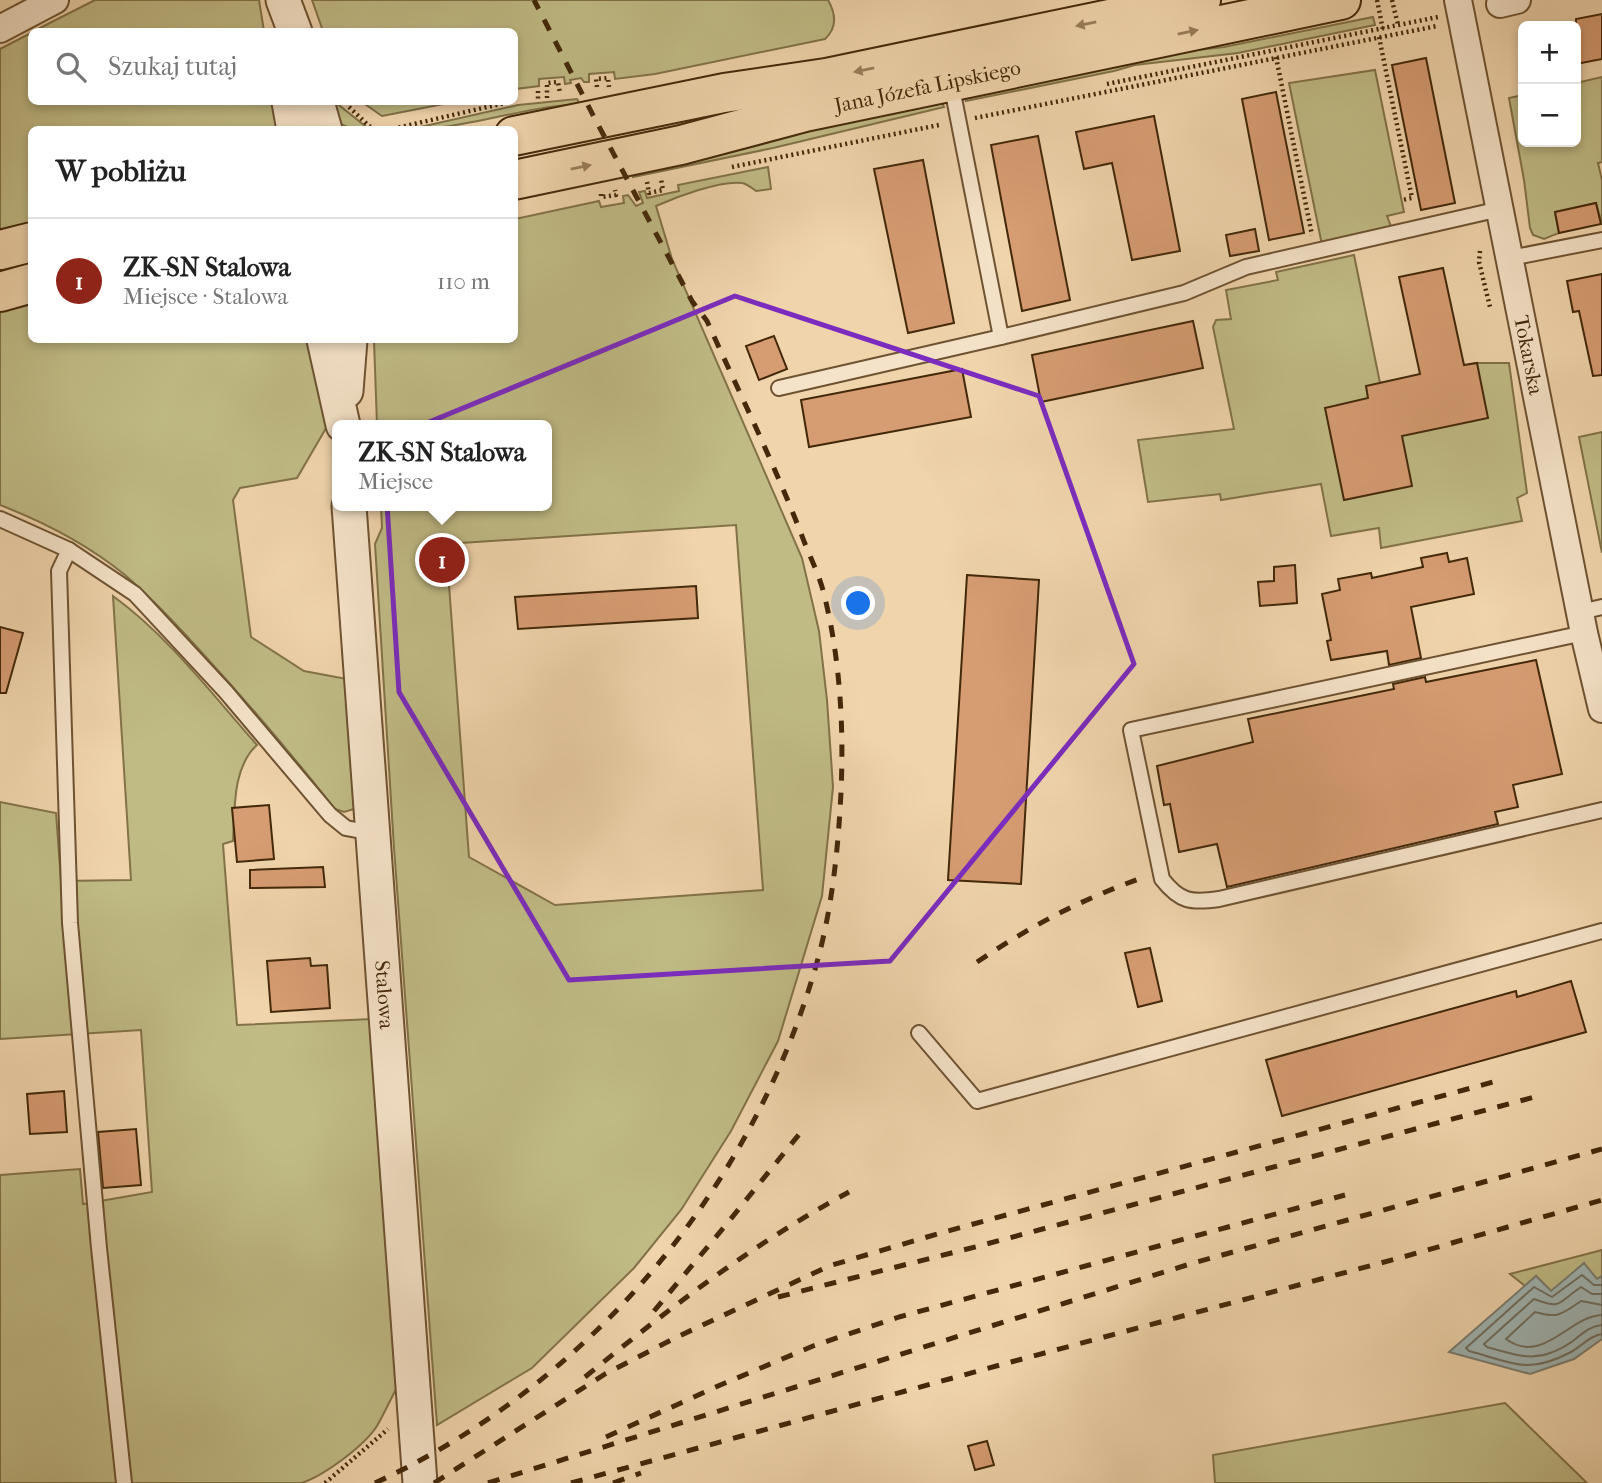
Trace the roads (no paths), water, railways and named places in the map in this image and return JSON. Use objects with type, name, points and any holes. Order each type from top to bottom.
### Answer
[{"type":"main road","name":"Jana Józefa Lipskiego","points":[[518,179],[681,145],[805,112],[947,68],[1201,0]]},
{"type":"main road","name":"Jana Józefa Lipskiego","points":[[518,135],[685,100],[826,78],[947,68],[1341,0]]},
{"type":"main road","points":[[0,250],[28,243]]},
{"type":"main road","points":[[0,292],[28,284]]},
{"type":"street","points":[[0,29],[55,0]]},
{"type":"street","points":[[275,0],[278,28]]},
{"type":"street","points":[[283,0],[294,28]]},
{"type":"street","name":"Tokarska","points":[[1458,0],[1510,258],[1589,617],[1602,709]]},
{"type":"street","points":[[289,105],[292,126]]},
{"type":"street","points":[[318,105],[324,126]]},
{"type":"street","points":[[325,343],[342,420]]},
{"type":"street","points":[[343,420],[350,343]]},
{"type":"street","name":"Stalowa","points":[[349,511],[420,1483]]},
{"type":"lane","points":[[947,68],[960,121],[1001,337]]},
{"type":"lane","points":[[779,388],[1184,293],[1246,267],[1500,209]]},
{"type":"lane","points":[[1510,258],[1602,240]]},
{"type":"lane","points":[[0,519],[69,550],[135,594],[226,692],[337,822],[346,828],[372,833]]},
{"type":"lane","points":[[69,550],[60,571],[70,923],[99,1248],[124,1483]]},
{"type":"lane","points":[[1589,617],[1131,730],[1163,879],[1174,894],[1195,902],[1219,899],[1602,810]]},
{"type":"lane","points":[[919,1033],[977,1101],[1602,931]]},
{"type":"water","points":[[1584,1263],[1597,1279],[1602,1276],[1602,1339],[1574,1359],[1530,1374],[1449,1352],[1536,1276],[1551,1291]]},
{"type":"railway","points":[[375,1483],[451,1442],[523,1394],[588,1338],[648,1276],[700,1208],[746,1135],[784,1058],[819,954],[836,862],[841,792],[841,717],[834,643],[819,579],[780,482],[707,321],[692,301],[534,0]]},
{"type":"railway","points":[[977,962],[1059,913],[1147,876]]},
{"type":"railway","points":[[434,1483],[605,1374],[829,1266],[1493,1082]]},
{"type":"railway","points":[[778,1297],[1542,1095]]},
{"type":"railway","points":[[654,1311],[805,1127]]},
{"type":"railway","points":[[488,1483],[1190,1264],[1602,1149]]},
{"type":"railway","points":[[585,1377],[712,1278],[778,1233],[849,1192]]},
{"type":"railway","points":[[606,1437],[813,1346],[899,1317],[1345,1195]]},
{"type":"railway","points":[[571,1483],[1403,1257],[1602,1200]]},
{"type":"railway","points":[[613,1483],[641,1473]]},
{"type":"place","name":"ZK-SN Stalowa","points":[[442,560]]}]
